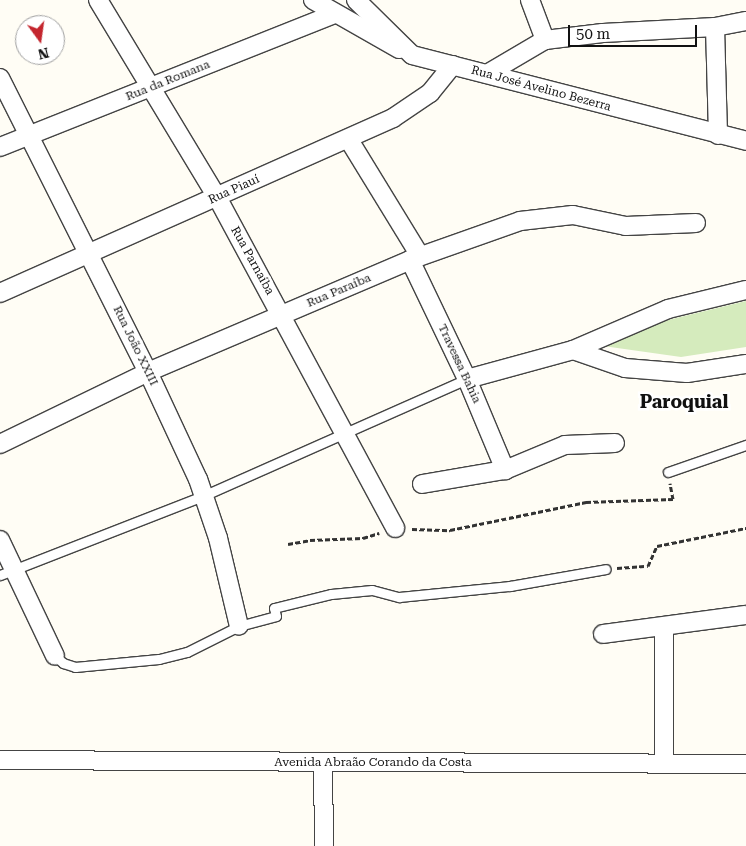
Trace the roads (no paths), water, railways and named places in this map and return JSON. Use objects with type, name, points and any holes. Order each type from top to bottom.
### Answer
[{"type":"street","name":"Rua Parnaíba","points":[[98,0],[217,197],[395,528]]},
{"type":"street","name":"Rua José Avelino Bezerra","points":[[313,0],[335,14],[412,55],[718,136],[746,141]]},
{"type":"street","points":[[356,0],[412,55]]},
{"type":"street","points":[[530,0],[545,40]]},
{"type":"street","name":"Rua da Romana","points":[[0,147],[335,14]]},
{"type":"street","points":[[487,74],[545,40],[603,33],[716,27],[746,21]]},
{"type":"street","points":[[716,27],[718,136]]},
{"type":"street","name":"Rua Piauí","points":[[0,292],[348,140],[419,102],[453,65]]},
{"type":"street","name":"Rua João XXIII","points":[[0,78],[148,372],[205,496],[239,626]]},
{"type":"street","name":"Travessa Bahia","points":[[348,140],[415,258],[505,470]]},
{"type":"street","name":"Rua Paraíba","points":[[0,444],[148,372],[415,258],[520,221],[547,216],[573,215],[626,226],[696,223]]},
{"type":"street","points":[[467,380],[573,350],[668,309],[746,290]]},
{"type":"street","points":[[573,350],[625,368],[671,372],[687,373],[746,364]]},
{"type":"street","points":[[422,484],[505,470],[565,445],[614,443]]},
{"type":"street","points":[[0,540],[7,572],[55,656]]},
{"type":"street","points":[[603,634],[746,615]]},
{"type":"street","points":[[664,627],[664,763]]},
{"type":"street","name":"Avenida Abraão Corando da Costa","points":[[0,760],[746,764]]},
{"type":"street","points":[[323,763],[324,846]]},
{"type":"lane","points":[[7,572],[205,496],[467,380]]},
{"type":"lane","points":[[668,472],[746,445]]},
{"type":"lane","points":[[55,656],[63,664],[74,667],[159,659],[187,652],[239,626],[276,616],[274,608],[330,594],[372,590],[399,597],[510,586],[606,569]]},
{"type":"district","name":"Paroquial","points":[[684,402]]}]
